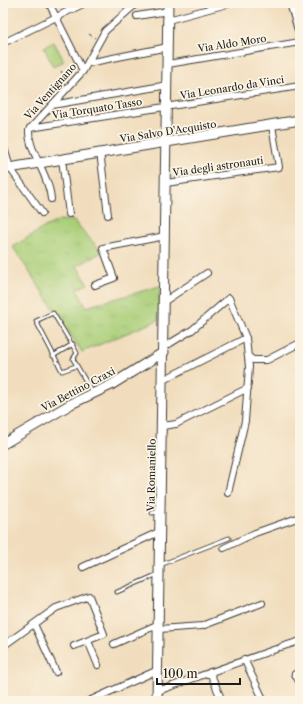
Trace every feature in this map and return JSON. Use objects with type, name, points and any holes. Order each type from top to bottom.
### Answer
[{"type":"street","points":[[49,3],[83,71]]},
{"type":"street","points":[[3,42],[85,3]]},
{"type":"street","name":"Via Ventignano","points":[[51,199],[49,184],[29,135],[30,128],[83,71],[105,31],[137,3]]},
{"type":"street","points":[[168,20],[231,3]]},
{"type":"street","points":[[290,3],[299,34]]},
{"type":"street","points":[[137,16],[168,7]]},
{"type":"street","name":"Via Romaniello","points":[[157,701],[161,531],[156,512],[163,426],[168,7]]},
{"type":"street","name":"Via Aldo Moro","points":[[168,64],[300,42]]},
{"type":"street","points":[[88,63],[168,47]]},
{"type":"street","points":[[52,105],[168,85]]},
{"type":"street","name":"Via Leonardo da Vinci","points":[[167,106],[300,86]]},
{"type":"street","name":"Via Torquato Tasso","points":[[30,128],[167,106]]},
{"type":"street","name":"Via Salvo D'Acquisto","points":[[6,169],[100,152],[272,126],[300,120]]},
{"type":"street","name":"Via degli astronauti","points":[[166,183],[279,167],[272,126]]},
{"type":"street","points":[[3,144],[6,169],[42,213]]},
{"type":"street","points":[[100,152],[108,215]]},
{"type":"street","points":[[62,159],[69,214]]},
{"type":"street","points":[[95,285],[114,278],[103,248],[166,236]]},
{"type":"street","points":[[165,301],[207,273]]},
{"type":"street","points":[[164,350],[192,330],[229,298],[246,338],[248,356],[248,388],[242,437],[228,493]]},
{"type":"street","points":[[163,380],[246,338]]},
{"type":"street","points":[[248,356],[253,360],[267,360],[300,343]]},
{"type":"street","name":"Via Bettino Craxi","points":[[3,444],[56,409],[111,385],[164,350]]},
{"type":"street","points":[[163,426],[176,424],[248,388]]},
{"type":"street","points":[[224,548],[255,533],[300,517]]},
{"type":"street","points":[[83,567],[161,531]]},
{"type":"street","points":[[3,646],[56,608],[89,596],[104,634],[74,646]]},
{"type":"street","points":[[114,644],[159,627],[202,626],[262,603]]},
{"type":"street","points":[[34,624],[56,672]]},
{"type":"street","points":[[88,641],[98,665]]},
{"type":"street","points":[[158,691],[244,659],[300,641]]},
{"type":"street","points":[[244,659],[264,701]]},
{"type":"street","points":[[89,701],[158,670]]},
{"type":"street","points":[[210,672],[222,701]]},
{"type":"street","points":[[295,674],[300,683]]},
{"type":"lane","points":[[76,366],[62,371],[36,321],[53,313],[73,344],[77,353],[73,359],[93,394]]},
{"type":"lane","points":[[54,356],[73,344]]},
{"type":"lane","points":[[117,592],[160,569],[229,538]]},
{"type":"path","points":[[89,34],[94,37]]},
{"type":"path","points":[[61,71],[68,85]]},
{"type":"green space","points":[[54,42],[64,61],[53,67],[44,47]]},
{"type":"green space","points":[[60,220],[74,221],[102,252],[77,266],[88,284],[77,289],[86,307],[160,286],[158,320],[82,352],[13,247],[45,227]]}]
